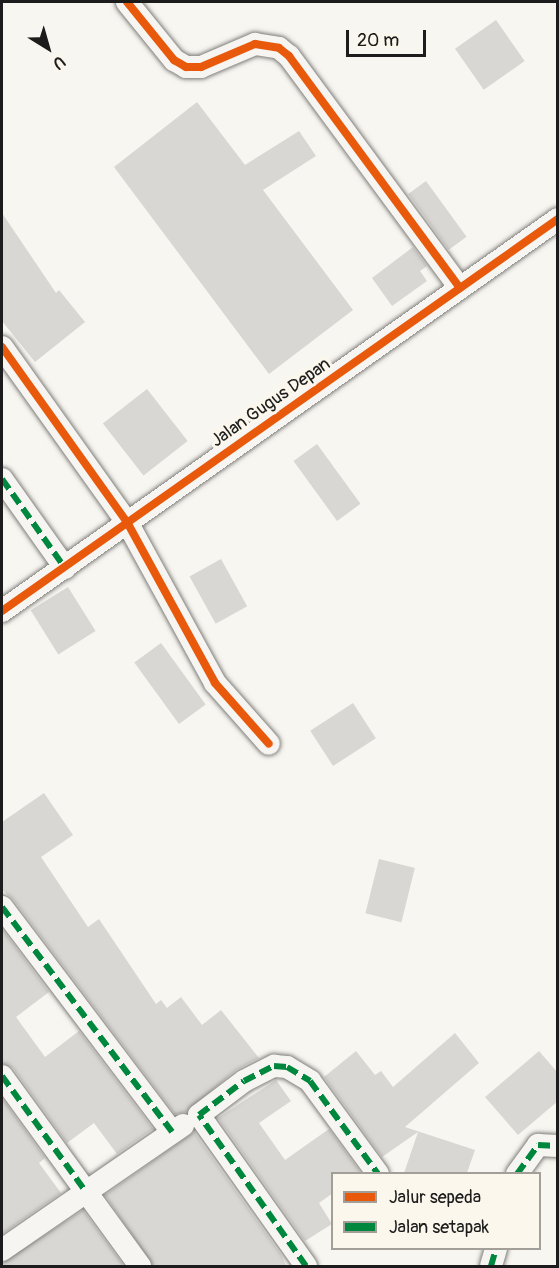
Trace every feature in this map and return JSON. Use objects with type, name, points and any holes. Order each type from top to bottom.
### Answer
[{"type":"street","points":[[127,2],[174,60],[186,67],[201,67],[255,44],[279,48],[289,56],[460,288]]},
{"type":"street","name":"Jalan Gugus Depan","points":[[2,611],[558,219]]},
{"type":"street","points":[[2,347],[127,522],[215,683],[269,744]]},
{"type":"street","points":[[2,479],[64,568]]},
{"type":"street","points":[[2,907],[172,1132]]},
{"type":"street","points":[[2,1250],[244,1082],[274,1066],[287,1067],[310,1081],[377,1172]]},
{"type":"street","points":[[2,1076],[140,1266]]},
{"type":"street","points":[[199,1114],[306,1266]]},
{"type":"street","points":[[518,1172],[538,1145],[558,1146]]},
{"type":"street","points":[[491,1266],[495,1250]]},
{"type":"building","points":[[496,20],[525,61],[484,90],[455,49]]},
{"type":"building","points":[[197,102],[245,165],[299,131],[316,156],[263,190],[353,310],[269,374],[114,167]]},
{"type":"building","points":[[426,181],[467,237],[449,250],[408,194]]},
{"type":"building","points":[[2,213],[56,293],[59,290],[85,322],[35,362],[2,321]]},
{"type":"building","points":[[413,247],[427,266],[420,271],[427,281],[392,306],[372,278]]},
{"type":"building","points":[[147,389],[188,441],[144,475],[103,423]]},
{"type":"building","points":[[317,444],[360,504],[337,521],[294,461]]},
{"type":"building","points":[[221,559],[247,606],[216,624],[190,576]]},
{"type":"building","points":[[68,587],[96,631],[58,654],[31,610]]},
{"type":"building","points":[[161,643],[206,704],[179,724],[134,662]]},
{"type":"building","points":[[353,703],[376,738],[333,766],[310,731]]},
{"type":"building","points":[[44,793],[73,835],[41,857],[88,927],[99,919],[156,1004],[161,1000],[167,1008],[181,997],[202,1025],[221,1010],[259,1058],[236,1070],[186,1112],[175,1114],[13,899],[2,890],[2,822]]},
{"type":"building","points":[[379,859],[415,868],[401,922],[365,913]]},
{"type":"building","points":[[2,929],[49,992],[16,1017],[45,1057],[79,1031],[153,1129],[117,1154],[94,1123],[67,1143],[13,1068],[2,1063]]},
{"type":"building","points":[[455,1033],[479,1063],[405,1127],[475,1150],[467,1172],[404,1172],[418,1132],[382,1157],[324,1077],[356,1051],[375,1075],[381,1071],[393,1087]]},
{"type":"building","points":[[539,1051],[558,1073],[558,1101],[518,1135],[485,1097]]},
{"type":"building","points":[[276,1080],[291,1101],[259,1123],[285,1160],[329,1129],[360,1172],[331,1172],[331,1194],[319,1203],[331,1225],[305,1241],[218,1118]]},
{"type":"building","points":[[2,1098],[45,1158],[39,1163],[61,1193],[2,1234]]},
{"type":"building","points":[[194,1132],[282,1256],[286,1266],[153,1266],[105,1195]]},
{"type":"building","points":[[83,1210],[124,1266],[2,1266],[2,1263]]},
{"type":"marked path","points":[[2,479],[65,568]]},
{"type":"marked path","points":[[2,907],[172,1132]]},
{"type":"marked path","points":[[306,1266],[199,1115],[244,1081],[274,1066],[287,1067],[310,1081],[377,1172]]},
{"type":"marked path","points":[[2,1076],[86,1192]]},
{"type":"marked path","points":[[518,1172],[538,1145],[558,1146]]},
{"type":"marked path","points":[[491,1266],[495,1250]]},
{"type":"cycle path","points":[[127,2],[174,60],[186,67],[201,67],[255,44],[279,48],[289,56],[460,288]]},
{"type":"cycle path","points":[[2,611],[558,219]]},
{"type":"cycle path","points":[[2,347],[127,522],[215,683],[269,744]]}]
